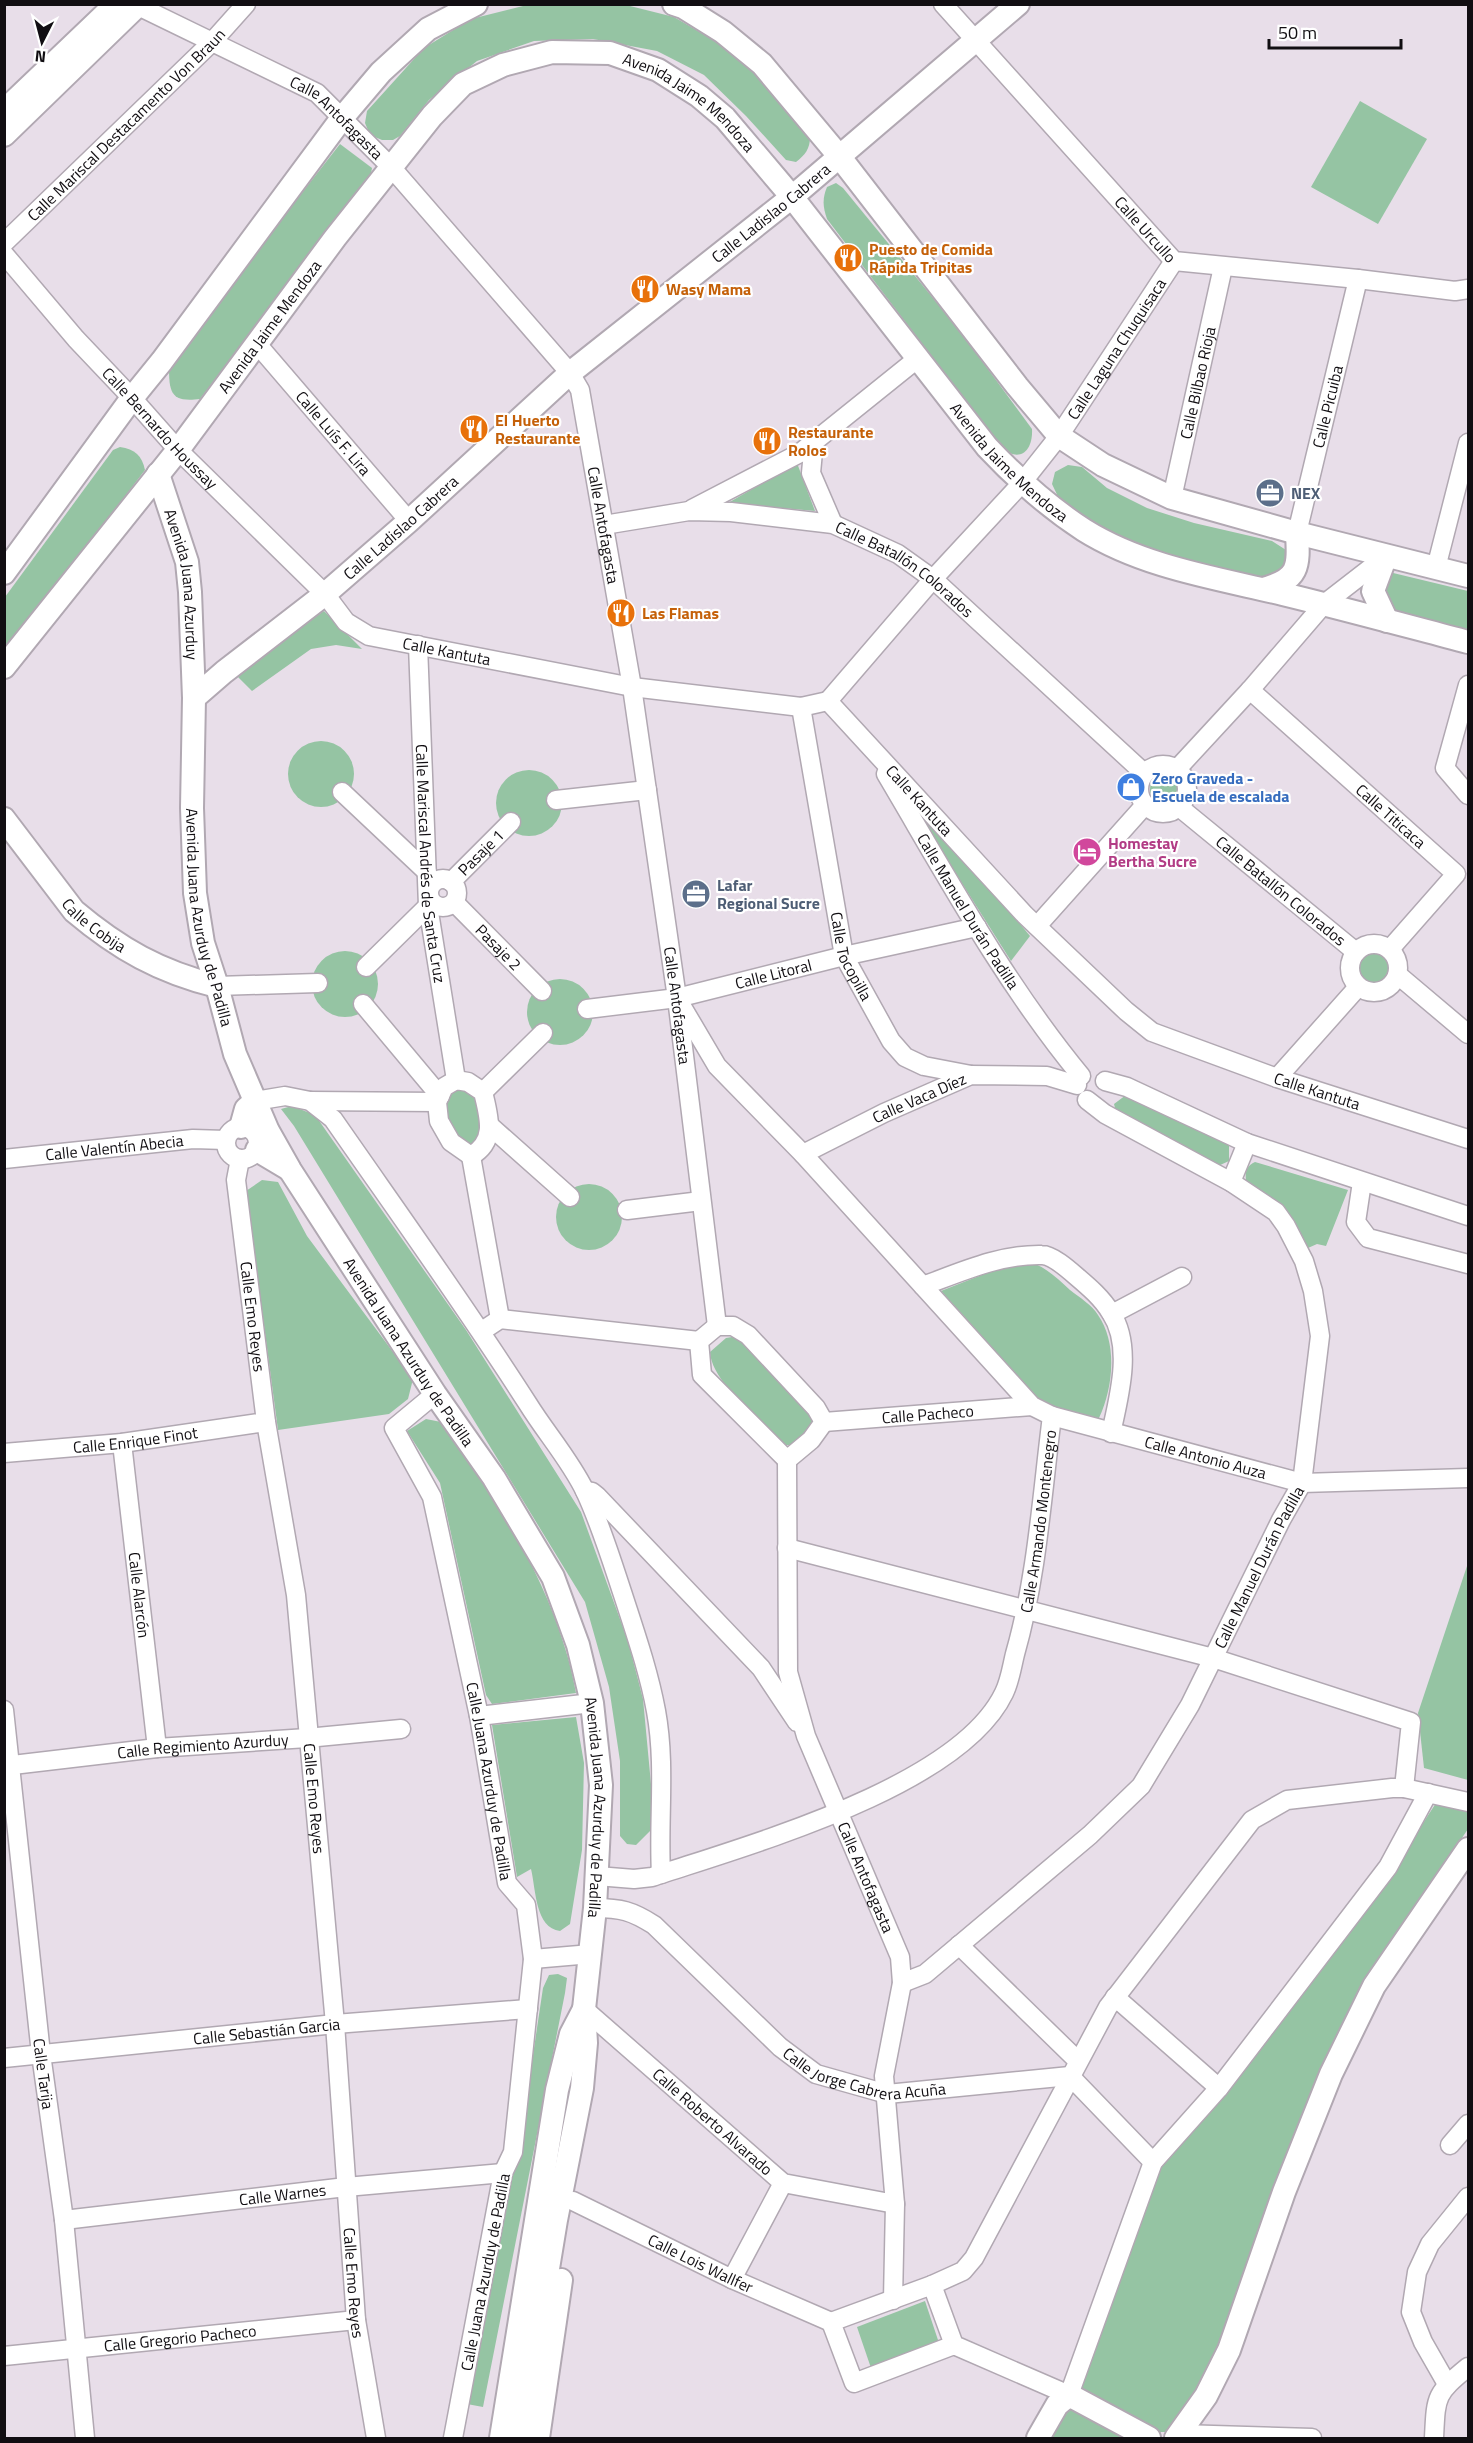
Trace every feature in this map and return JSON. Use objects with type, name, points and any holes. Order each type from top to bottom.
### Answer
[{"type":"main road","points":[[4,573],[342,118],[381,72],[428,29],[476,4]]},
{"type":"main road","points":[[674,4],[723,32],[762,64],[839,156],[1017,386],[1059,436],[1103,465],[1172,498],[1297,533],[1468,576]]},
{"type":"main road","name":"Calle Ladislao Cabrera","points":[[194,698],[325,594],[410,522],[570,373],[792,197],[1018,4]]},
{"type":"main road","points":[[4,111],[132,5]]},
{"type":"main road","points":[[4,135],[132,5]]},
{"type":"main road","name":"Avenida Jaime Mendoza","points":[[4,668],[178,450],[258,345],[335,238],[432,116],[463,84],[503,65],[552,51],[610,53],[658,70],[699,96],[725,118],[792,197],[916,359],[987,447],[1021,484],[1084,530],[1134,554],[1185,571],[1324,604],[1468,642]]},
{"type":"main road","name":"Avenida Juana Azurduy","points":[[158,474],[187,562],[194,698]]},
{"type":"main road","points":[[1263,589],[1284,583],[1294,574],[1298,560],[1297,533]]},
{"type":"main road","points":[[1386,556],[1373,591],[1388,621]]},
{"type":"main road","name":"Avenida Juana Azurduy de Padilla","points":[[194,698],[192,808],[195,893],[203,943],[235,1054],[268,1131],[290,1170],[435,1394],[494,1478],[553,1577],[578,1645],[592,1703],[601,1785],[595,1908],[584,2009],[586,2043],[582,2088],[547,2218]]},
{"type":"main road","name":"Calle Cobija","points":[[4,819],[74,911],[88,922],[144,961],[186,978],[217,986]]},
{"type":"main road","points":[[234,1133],[246,1109],[255,1101]]},
{"type":"main road","points":[[249,1155],[290,1170]]},
{"type":"main road","points":[[1178,2436],[1206,2396],[1229,2350],[1288,2181],[1331,2074],[1374,1986],[1468,1849]]},
{"type":"main road","name":"Avenida Juana Azurduy de Padilla","points":[[547,2218],[557,2090],[571,2034],[584,2009]]},
{"type":"main road","points":[[538,2439],[573,2201],[582,2088]]},
{"type":"main road","points":[[486,2439],[544,2122],[557,2090]]},
{"type":"main road","points":[[501,2439],[547,2218]]},
{"type":"main road","points":[[520,2439],[547,2218]]},
{"type":"main road","points":[[1038,2439],[1057,2405],[1069,2395],[1149,2439]]},
{"type":"street","name":"Calle Mariscal Destacamento Von Braun","points":[[4,243],[212,42],[246,4]]},
{"type":"street","name":"Calle Urcullo","points":[[943,4],[1174,261],[1455,291],[1468,289]]},
{"type":"street","name":"Calle Antofagasta","points":[[132,5],[317,93],[391,167],[570,373],[579,390],[632,687],[677,998],[717,1326]]},
{"type":"street","name":"Calle Bernardo Houssay","points":[[4,254],[76,339],[178,450],[325,594]]},
{"type":"street","name":"Calle Laguna Chuquisaca","points":[[1059,436],[1174,261]]},
{"type":"street","name":"Calle Bilbao Rioja","points":[[1172,498],[1223,267]]},
{"type":"street","name":"Calle Picuiba","points":[[1297,533],[1359,279]]},
{"type":"street","name":"Calle Luís F. Lira","points":[[258,345],[410,522]]},
{"type":"street","points":[[689,511],[800,453],[916,359]]},
{"type":"street","points":[[828,701],[933,579],[1021,484],[1059,436]]},
{"type":"street","points":[[814,441],[811,473],[833,524]]},
{"type":"street","points":[[1436,568],[1468,443]]},
{"type":"street","name":"Calle Batallón Colorados","points":[[604,525],[689,511],[731,512],[833,524],[898,554],[933,579],[1144,773]]},
{"type":"street","points":[[1177,769],[1250,690],[1324,604],[1386,556]]},
{"type":"street","name":"Calle Kantuta","points":[[325,594],[346,622],[369,636],[632,687],[801,706],[828,701],[1037,926],[1126,1011],[1152,1032],[1277,1078],[1468,1139]]},
{"type":"street","name":"Calle Mariscal Andrés de Santa Cruz","points":[[418,645],[428,900],[456,1080]]},
{"type":"street","points":[[1468,685],[1445,768],[1468,795]]},
{"type":"street","name":"Calle Titicaca","points":[[1250,690],[1462,880],[1390,949]]},
{"type":"street","name":"Calle Tocopilla","points":[[801,706],[844,956],[891,1041],[905,1057],[924,1066],[971,1075]]},
{"type":"street","name":"Calle Manuel Durán Padilla","points":[[867,741],[977,927],[1082,1087],[1105,1114],[1230,1182],[1276,1212],[1304,1261],[1313,1291],[1320,1336],[1302,1483],[1190,1705],[1141,1786],[1090,1835],[925,1974],[902,1983]]},
{"type":"street","points":[[1164,764],[1177,769],[1186,781],[1187,788],[1179,807],[1173,811],[1158,813],[1145,806],[1138,786],[1144,773],[1156,765],[1164,764]]},
{"type":"street","points":[[556,800],[647,790]]},
{"type":"street","points":[[342,792],[427,872]]},
{"type":"street","points":[[1037,926],[1145,806]]},
{"type":"street","name":"Calle Batallón Colorados","points":[[1179,807],[1356,952]]},
{"type":"street","name":"Pasaje 1","points":[[451,882],[511,822]]},
{"type":"street","points":[[366,967],[428,900],[434,882],[443,879],[451,882],[458,893],[451,906],[441,908],[428,900]]},
{"type":"street","name":"Pasaje 2","points":[[454,903],[542,992]]},
{"type":"street","name":"Calle Litoral","points":[[587,1010],[677,998],[844,956],[977,927]]},
{"type":"street","points":[[1376,944],[1390,949],[1398,961],[1398,975],[1389,988],[1381,992],[1365,991],[1358,987],[1353,981],[1350,966],[1356,952],[1362,947],[1376,944]]},
{"type":"street","points":[[1398,975],[1468,1034]]},
{"type":"street","points":[[217,986],[318,983]]},
{"type":"street","points":[[1277,1078],[1358,987]]},
{"type":"street","name":"Calle Armando Montenegro","points":[[597,1876],[634,1879],[661,1874],[838,1814],[941,1761],[981,1727],[1004,1693],[1027,1612],[1052,1416],[1032,1406],[803,1154],[717,1066],[677,998]]},
{"type":"street","points":[[363,1004],[438,1099]]},
{"type":"street","points":[[483,1092],[543,1033]]},
{"type":"street","points":[[1082,1087],[1094,1072],[1105,1081],[1127,1087],[1247,1143],[1468,1216]]},
{"type":"street","name":"Calle Vaca Díez","points":[[803,1154],[884,1113],[971,1075],[1047,1076],[1082,1087]]},
{"type":"street","points":[[471,1156],[482,1150],[488,1139],[489,1125],[483,1092],[468,1082],[456,1080],[444,1087],[438,1099],[439,1121],[451,1142],[471,1156],[500,1319]]},
{"type":"street","points":[[255,1101],[285,1096],[310,1101],[438,1099]]},
{"type":"street","points":[[310,1101],[333,1119],[482,1331],[541,1425],[566,1458],[585,1491],[638,1642],[656,1712],[662,1788],[659,1842],[661,1874]]},
{"type":"street","points":[[489,1125],[570,1197]]},
{"type":"street","points":[[252,1130],[256,1134],[259,1144],[249,1155],[231,1155],[234,1133],[252,1130]]},
{"type":"street","name":"Calle Valentín Abecia","points":[[4,1159],[234,1133]]},
{"type":"street","points":[[1230,1182],[1247,1143]]},
{"type":"street","name":"Calle Emo Reyes","points":[[249,1155],[236,1180],[266,1422],[296,1595],[307,1738],[335,2024],[356,2320],[376,2439]]},
{"type":"street","points":[[1362,1182],[1356,1222],[1368,1238],[1468,1264]]},
{"type":"street","points":[[627,1210],[702,1201]]},
{"type":"street","points":[[923,1286],[992,1261],[1045,1255],[1071,1272],[1096,1293],[1112,1314],[1120,1337],[1124,1372],[1111,1433]]},
{"type":"street","points":[[1112,1314],[1182,1278]]},
{"type":"street","points":[[482,1331],[500,1319],[699,1341],[717,1326],[733,1326],[748,1335],[816,1408],[824,1422],[811,1440],[787,1460],[702,1375],[699,1341]]},
{"type":"street","name":"Calle Juana Azurduy de Padilla","points":[[435,1394],[394,1428],[432,1497],[479,1716],[507,1883],[526,1905],[533,1959],[513,2152],[503,2173],[453,2439]]},
{"type":"street","name":"Calle Pacheco","points":[[824,1422],[1032,1406]]},
{"type":"street","name":"Calle Antonio Auza","points":[[1052,1416],[1302,1483],[1468,1478]]},
{"type":"street","name":"Calle Enrique Finot","points":[[4,1453],[122,1443],[266,1422]]},
{"type":"street","name":"Calle Alarcón","points":[[122,1443],[157,1748]]},
{"type":"street","name":"Calle Antofagasta","points":[[787,1460],[788,1672],[806,1736],[900,1958],[902,1983],[884,2076],[895,2204],[893,2300]]},
{"type":"street","points":[[585,1491],[597,1496],[761,1668],[806,1736]]},
{"type":"street","points":[[786,1548],[1027,1612],[1213,1658],[1412,1722],[1404,1788]]},
{"type":"street","points":[[479,1716],[592,1703]]},
{"type":"street","name":"Calle Tarija","points":[[4,1710],[8,1765],[41,2054],[64,2220],[86,2439]]},
{"type":"street","name":"Calle Regimiento Azurduy","points":[[8,1765],[157,1748],[401,1729]]},
{"type":"street","points":[[1428,1793],[1388,1868],[1219,2088],[1154,2162],[1069,2395],[954,2345],[854,2382],[831,2322],[932,2285],[963,2271],[974,2259],[1114,1997],[1252,1820],[1287,1800],[1404,1788],[1428,1793],[1468,1802]]},
{"type":"street","name":"Calle Jorge Cabrera Acuña","points":[[595,1908],[616,1908],[633,1912],[654,1925],[780,2047],[816,2074],[887,2094],[1075,2068]]},
{"type":"street","points":[[959,1945],[1075,2068],[1154,2162]]},
{"type":"street","points":[[533,1959],[591,1954]]},
{"type":"street","points":[[1114,1997],[1219,2088]]},
{"type":"street","name":"Calle Sebastián Garcia","points":[[4,2058],[335,2024],[528,2009]]},
{"type":"street","name":"Calle Roberto Alvarado","points":[[584,2009],[783,2183],[895,2204]]},
{"type":"street","points":[[1450,2145],[1468,2124]]},
{"type":"street","name":"Calle Warnes","points":[[64,2220],[346,2187],[503,2173]]},
{"type":"street","points":[[732,2279],[783,2183]]},
{"type":"street","points":[[1448,2384],[1423,2342],[1411,2312],[1417,2272],[1430,2244],[1468,2197]]},
{"type":"street","name":"Calle Lois Wallfer","points":[[573,2201],[732,2279],[831,2322]]},
{"type":"street","points":[[932,2285],[954,2345]]},
{"type":"street","name":"Calle Gregorio Pacheco","points":[[4,2356],[356,2320]]},
{"type":"street","points":[[1434,2439],[1436,2402],[1448,2384],[1468,2367]]},
{"type":"street","points":[[1178,2436],[1312,2439]]},
{"type":"green space","points":[[622,4],[674,17],[739,55],[810,137],[804,154],[796,162],[786,160],[704,75],[657,51],[593,39],[534,41],[477,61],[429,100],[400,136],[393,140],[382,140],[370,135],[365,123],[367,111],[424,48],[471,19],[527,5]]},
{"type":"green space","points":[[1360,101],[1427,139],[1378,224],[1311,187]]},
{"type":"green space","points":[[340,144],[372,168],[371,174],[200,399],[190,400],[177,397],[169,381],[169,363]]},
{"type":"green space","points":[[836,183],[843,188],[960,331],[1032,429],[1031,443],[1025,452],[1015,455],[1002,449],[827,219],[824,195],[827,187]]},
{"type":"green space","points":[[120,447],[130,449],[137,454],[145,470],[5,654],[5,597],[113,450]]},
{"type":"green space","points":[[797,463],[815,511],[728,503]]},
{"type":"green space","points":[[1068,465],[1082,467],[1107,488],[1147,508],[1194,523],[1272,541],[1286,550],[1286,564],[1270,581],[1162,554],[1114,535],[1061,503],[1052,484],[1055,472]]},
{"type":"green space","points":[[1389,572],[1468,591],[1468,632],[1394,614],[1384,604],[1381,579]]},
{"type":"green space","points":[[324,611],[362,649],[336,645],[311,649],[252,691],[238,677],[239,670]]},
{"type":"green space","points":[[314,741],[328,741],[340,746],[349,755],[354,774],[352,787],[345,798],[328,807],[314,807],[302,802],[293,793],[288,781],[288,767],[293,755],[302,746]]},
{"type":"green space","points":[[522,770],[536,770],[548,775],[557,784],[562,803],[560,816],[553,827],[536,836],[522,836],[510,831],[501,822],[496,810],[496,796],[501,784],[510,775]]},
{"type":"green space","points":[[1165,774],[1171,775],[1179,783],[1179,795],[1171,803],[1165,804],[1159,803],[1151,795],[1150,789],[1151,783],[1159,775]]},
{"type":"green space","points":[[910,801],[919,801],[1030,936],[1011,961]]},
{"type":"green space","points":[[1374,950],[1387,956],[1393,969],[1387,982],[1374,988],[1361,982],[1355,969],[1361,956]]},
{"type":"green space","points":[[338,951],[352,951],[364,956],[373,965],[378,984],[376,997],[369,1008],[352,1017],[338,1017],[326,1012],[317,1003],[312,991],[312,977],[317,965],[326,956]]},
{"type":"green space","points":[[553,979],[567,979],[579,984],[588,993],[593,1012],[591,1025],[584,1036],[567,1045],[553,1045],[541,1040],[532,1031],[527,1019],[527,1005],[532,993],[541,984]]},
{"type":"green space","points":[[464,1087],[476,1096],[485,1131],[474,1144],[466,1146],[450,1128],[446,1113],[451,1090]]},
{"type":"green space","points":[[1126,1095],[1225,1141],[1229,1146],[1229,1161],[1218,1166],[1116,1112],[1114,1104]]},
{"type":"green space","points":[[292,1106],[315,1115],[466,1330],[581,1512],[628,1641],[643,1699],[651,1784],[651,1830],[636,1845],[627,1844],[620,1836],[620,1761],[609,1687],[585,1602],[294,1126],[281,1109]]},
{"type":"green space","points":[[1255,1162],[1348,1190],[1326,1246],[1317,1244],[1308,1248],[1282,1210],[1246,1181],[1247,1170]]},
{"type":"green space","points":[[262,1180],[278,1182],[307,1236],[413,1379],[408,1399],[389,1414],[278,1430],[246,1191]]},
{"type":"green space","points":[[582,1184],[596,1184],[608,1189],[617,1198],[622,1217],[620,1230],[613,1241],[596,1250],[582,1250],[570,1245],[561,1236],[556,1224],[556,1210],[561,1198],[570,1189]]},
{"type":"green space","points":[[1033,1263],[1048,1271],[1089,1305],[1104,1327],[1109,1339],[1111,1366],[1108,1393],[1099,1418],[1080,1417],[1040,1401],[941,1291],[1002,1267]]},
{"type":"green space","points":[[738,1336],[812,1413],[812,1425],[792,1445],[783,1445],[751,1414],[719,1376],[710,1352],[726,1338]]},
{"type":"green space","points":[[426,1419],[446,1423],[529,1559],[555,1618],[576,1693],[492,1704],[486,1695],[440,1483],[407,1431]]},
{"type":"green space","points":[[1468,1563],[1468,1780],[1424,1768],[1418,1713]]},
{"type":"green space","points":[[576,1717],[584,1763],[582,1850],[570,1924],[560,1931],[552,1928],[541,1916],[531,1869],[517,1877],[492,1725]]},
{"type":"green space","points":[[1436,1803],[1468,1811],[1468,1829],[1413,1910],[1217,2354],[1182,2414],[1165,2432],[1146,2432],[1078,2390],[1152,2183],[1164,2163],[1346,1938]]},
{"type":"green space","points":[[558,1974],[567,1978],[565,1993],[483,2407],[467,2404],[509,2186],[518,2155],[543,1988],[549,1975]]},
{"type":"green space","points":[[925,2301],[939,2343],[871,2368],[857,2327]]},
{"type":"green space","points":[[1071,2404],[1137,2438],[1045,2438]]},
{"type":"place","name":"Puesto de Comida Rápida Tripitas","points":[[848,258]]},
{"type":"place","name":"Wasy Mama","points":[[645,289]]},
{"type":"place","name":"El Huerto Restaurante","points":[[474,429]]},
{"type":"place","name":"Restaurante Rolos","points":[[767,441]]},
{"type":"place","name":"NEX","points":[[1270,493]]},
{"type":"place","name":"Las Flamas","points":[[621,613]]},
{"type":"place","name":"Zero Graveda - Escuela de escalada","points":[[1131,787]]},
{"type":"place","name":"Homestay Bertha Sucre","points":[[1087,852]]},
{"type":"place","name":"Lafar Regional Sucre","points":[[696,894]]}]
